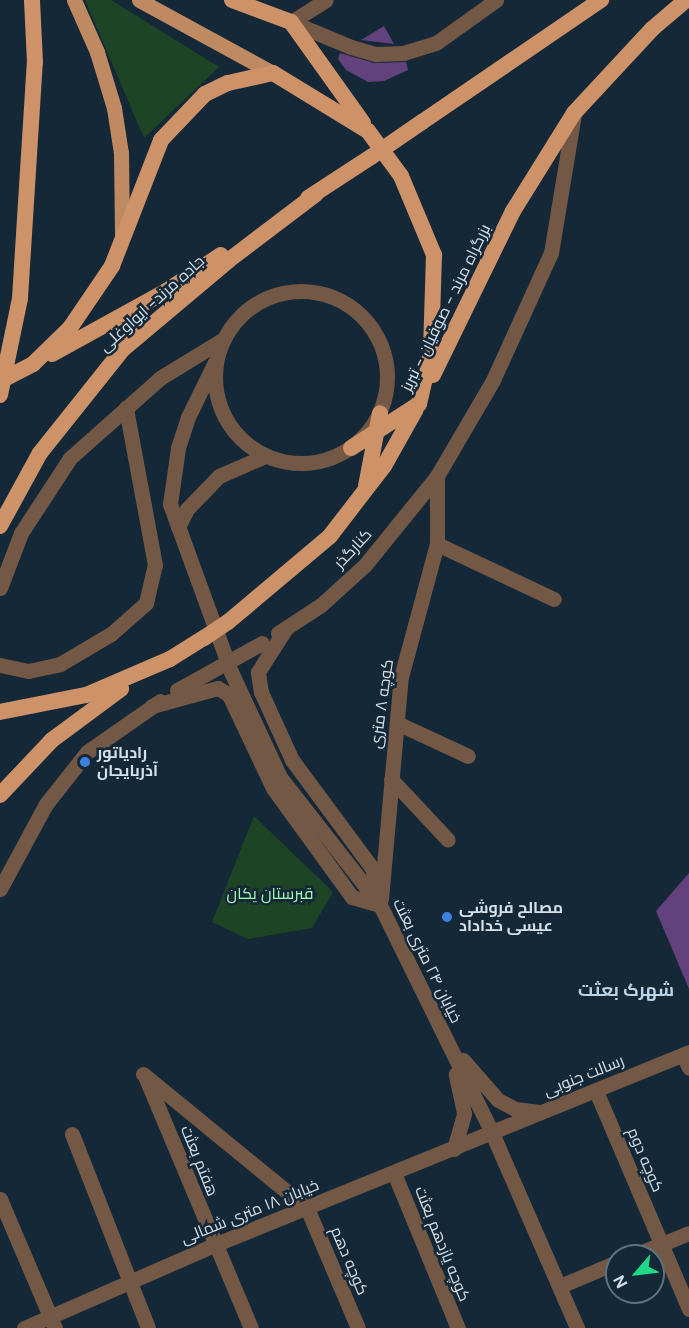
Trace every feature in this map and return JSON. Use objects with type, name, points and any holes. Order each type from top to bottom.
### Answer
[{"type":"highway","points":[[0,395],[20,298],[34,73],[32,0]]},
{"type":"highway","points":[[232,0],[291,22],[401,176],[434,255],[431,352],[419,404],[351,448]]},
{"type":"highway","points":[[0,381],[165,292],[316,194],[601,0]]},
{"type":"highway","name":"بزرگراه مرند - صوفیان - تبریز","points":[[170,659],[228,622],[330,536],[364,492],[419,404],[513,210],[574,113],[652,29],[686,0]]},
{"type":"highway","points":[[33,364],[70,328],[112,266],[161,140],[186,110],[228,83],[273,73],[368,131]]},
{"type":"highway","name":"جاده مرند- ایواوغلی","points":[[0,526],[40,453],[123,349],[316,194]]},
{"type":"highway","points":[[364,492],[380,413]]},
{"type":"highway","points":[[0,712],[86,695],[170,659]]},
{"type":"highway","points":[[0,795],[52,740],[106,698],[170,659]]},
{"type":"main road","points":[[74,0],[97,52],[114,108],[121,153],[122,237]]},
{"type":"main road","points":[[139,0],[273,73]]},
{"type":"street","points":[[291,22],[326,0]]},
{"type":"street","points":[[291,22],[314,34],[376,54],[403,53],[436,43],[496,0]]},
{"type":"street","name":"کنارگذر","points":[[0,889],[46,804],[87,752],[177,690],[262,643],[321,605],[365,565],[437,476],[493,380],[551,253],[574,113]]},
{"type":"street","points":[[0,588],[21,533],[70,458],[160,378],[222,340],[250,306],[271,295],[293,290],[337,298],[372,327],[382,347],[387,369],[380,413],[368,433],[351,448],[309,464],[265,456],[246,444],[225,417],[214,385],[215,362],[222,340]]},
{"type":"street","name":"خیابان ۲۴ متری بعثت","points":[[215,362],[188,417],[178,448],[170,504],[239,690],[280,777],[380,905],[492,1133],[577,1328]]},
{"type":"street","points":[[0,665],[28,671],[60,664],[111,634],[146,603],[155,565],[126,408]]},
{"type":"street","points":[[178,527],[187,509],[219,476],[265,456]]},
{"type":"street","name":"کوچه ۸ متری","points":[[380,905],[401,677],[436,544],[437,476]]},
{"type":"street","points":[[436,544],[554,599]]},
{"type":"street","points":[[152,706],[218,688],[229,695],[273,789],[352,897],[380,905],[372,868],[292,760],[261,692],[258,672],[286,628]]},
{"type":"street","points":[[397,723],[468,756]]},
{"type":"street","points":[[391,779],[448,840]]},
{"type":"street","points":[[448,1045],[498,1100],[515,1110],[544,1112]]},
{"type":"street","points":[[448,1045],[464,1113],[454,1149]]},
{"type":"street","name":"رسالت جنوبی","points":[[492,1133],[596,1091],[687,1058]]},
{"type":"street","name":"هفتم بعثت","points":[[251,1328],[143,1074],[307,1208]]},
{"type":"street","name":"کوچه دوم","points":[[596,1091],[661,1244]]},
{"type":"street","name":"خیابان ۱۸ متری شمالی","points":[[24,1328],[53,1322],[214,1245],[492,1133]]},
{"type":"street","points":[[72,1134],[148,1328]]},
{"type":"street","name":"کوچه یازدهم بعثت","points":[[394,1173],[458,1328]]},
{"type":"street","points":[[0,1198],[53,1322]]},
{"type":"street","name":"کوچه دهم","points":[[307,1208],[358,1328]]},
{"type":"street","points":[[661,1244],[689,1233]]},
{"type":"street","name":"کوچه دوم","points":[[665,1253],[689,1308]]},
{"type":"street","points":[[560,1286],[605,1267]]},
{"type":"green space","points":[[85,0],[111,0],[219,67],[144,138]]},
{"type":"green space","name":"قبرستان یکان","points":[[254,816],[333,892],[312,928],[248,939],[212,922]]},
{"type":"building","points":[[384,26],[394,44],[361,40],[366,37]]},
{"type":"building","points":[[340,53],[374,63],[406,62],[408,70],[384,81],[368,82],[346,70],[338,59]]},
{"type":"building","points":[[689,873],[689,989],[656,911]]},
{"type":"place","name":"رادیاتور آذربایجان","points":[[85,762]]},
{"type":"place","name":"مصالح فروشی عیسی خداداد","points":[[447,917]]},
{"type":"district","name":"شهرک بعثت","points":[[626,990]]}]
